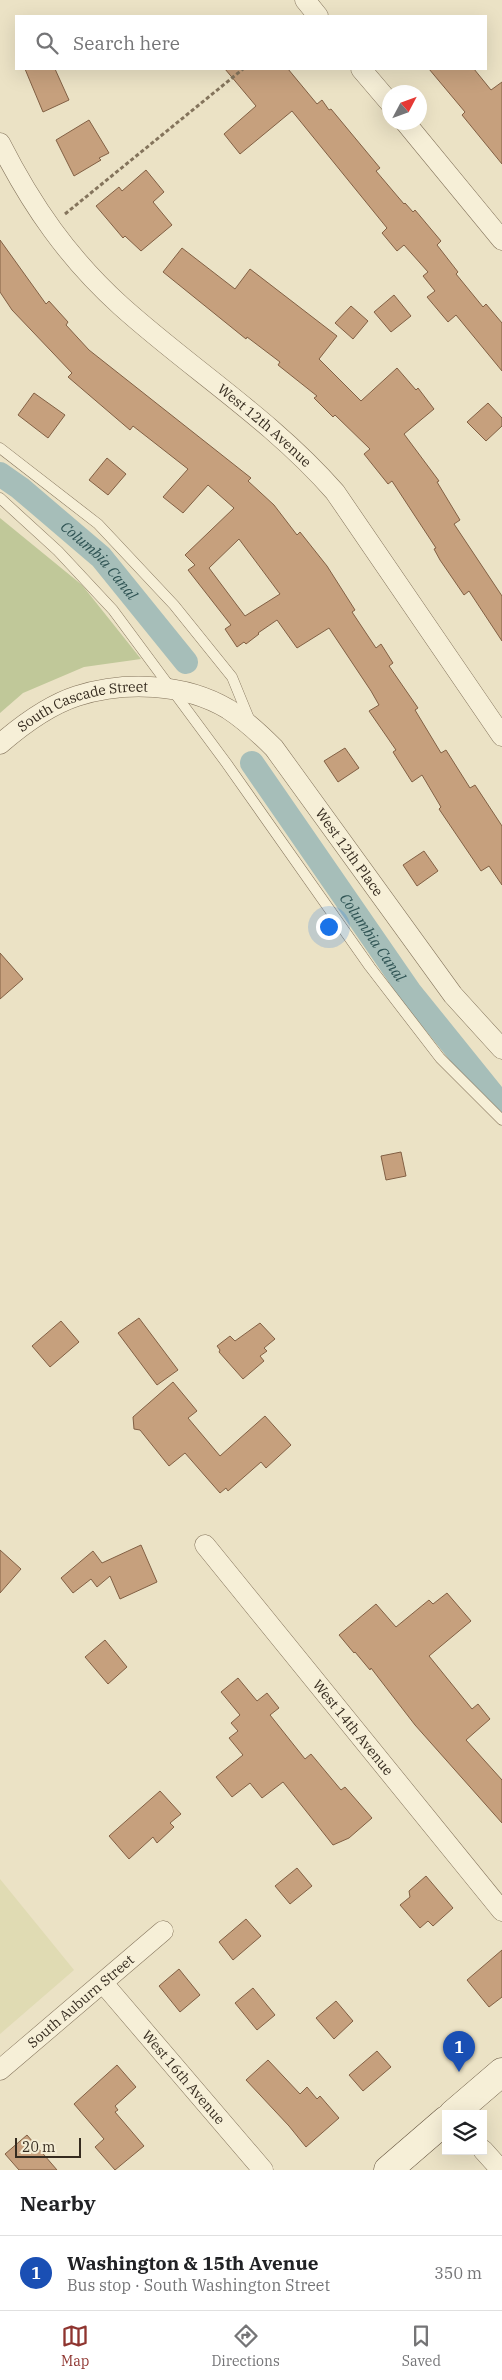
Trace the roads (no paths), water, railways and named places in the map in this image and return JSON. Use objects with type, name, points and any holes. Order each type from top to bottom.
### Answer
[{"type":"main road","points":[[458,2110],[502,2072]]},
{"type":"main road","points":[[388,2170],[442,2123]]},
{"type":"street","points":[[305,0],[317,15]]},
{"type":"street","points":[[362,70],[382,94]]},
{"type":"street","points":[[412,130],[502,240]]},
{"type":"street","name":"West 12th Avenue","points":[[3,155],[49,227],[72,255],[120,305],[283,438],[310,464],[358,522],[502,736]]},
{"type":"street","name":"South Cascade Street","points":[[0,744],[43,712],[76,696],[135,686],[172,689]]},
{"type":"street","name":"West 12th Place","points":[[172,689],[197,695],[227,708],[252,727],[274,748],[453,995],[502,1050]]},
{"type":"street","name":"West 14th Avenue","points":[[204,1545],[502,1911]]},
{"type":"street","name":"South Auburn Street","points":[[0,2070],[163,1932]]},
{"type":"street","name":"West 16th Avenue","points":[[103,1983],[263,2170]]},
{"type":"street","points":[[487,2154],[501,2170]]},
{"type":"lane","points":[[0,448],[98,524],[174,605],[232,677],[252,727]]},
{"type":"lane","points":[[0,498],[58,551],[113,610],[172,689],[370,967],[434,1051],[502,1120]]},
{"type":"waterway","name":"Columbia Canal","points":[[0,474],[20,488],[101,557],[186,662]]},
{"type":"waterway","name":"Columbia Canal","points":[[252,763],[410,992],[502,1106]]},
{"type":"place","name":"Washington & 15th Avenue","points":[[459,2072]]}]
